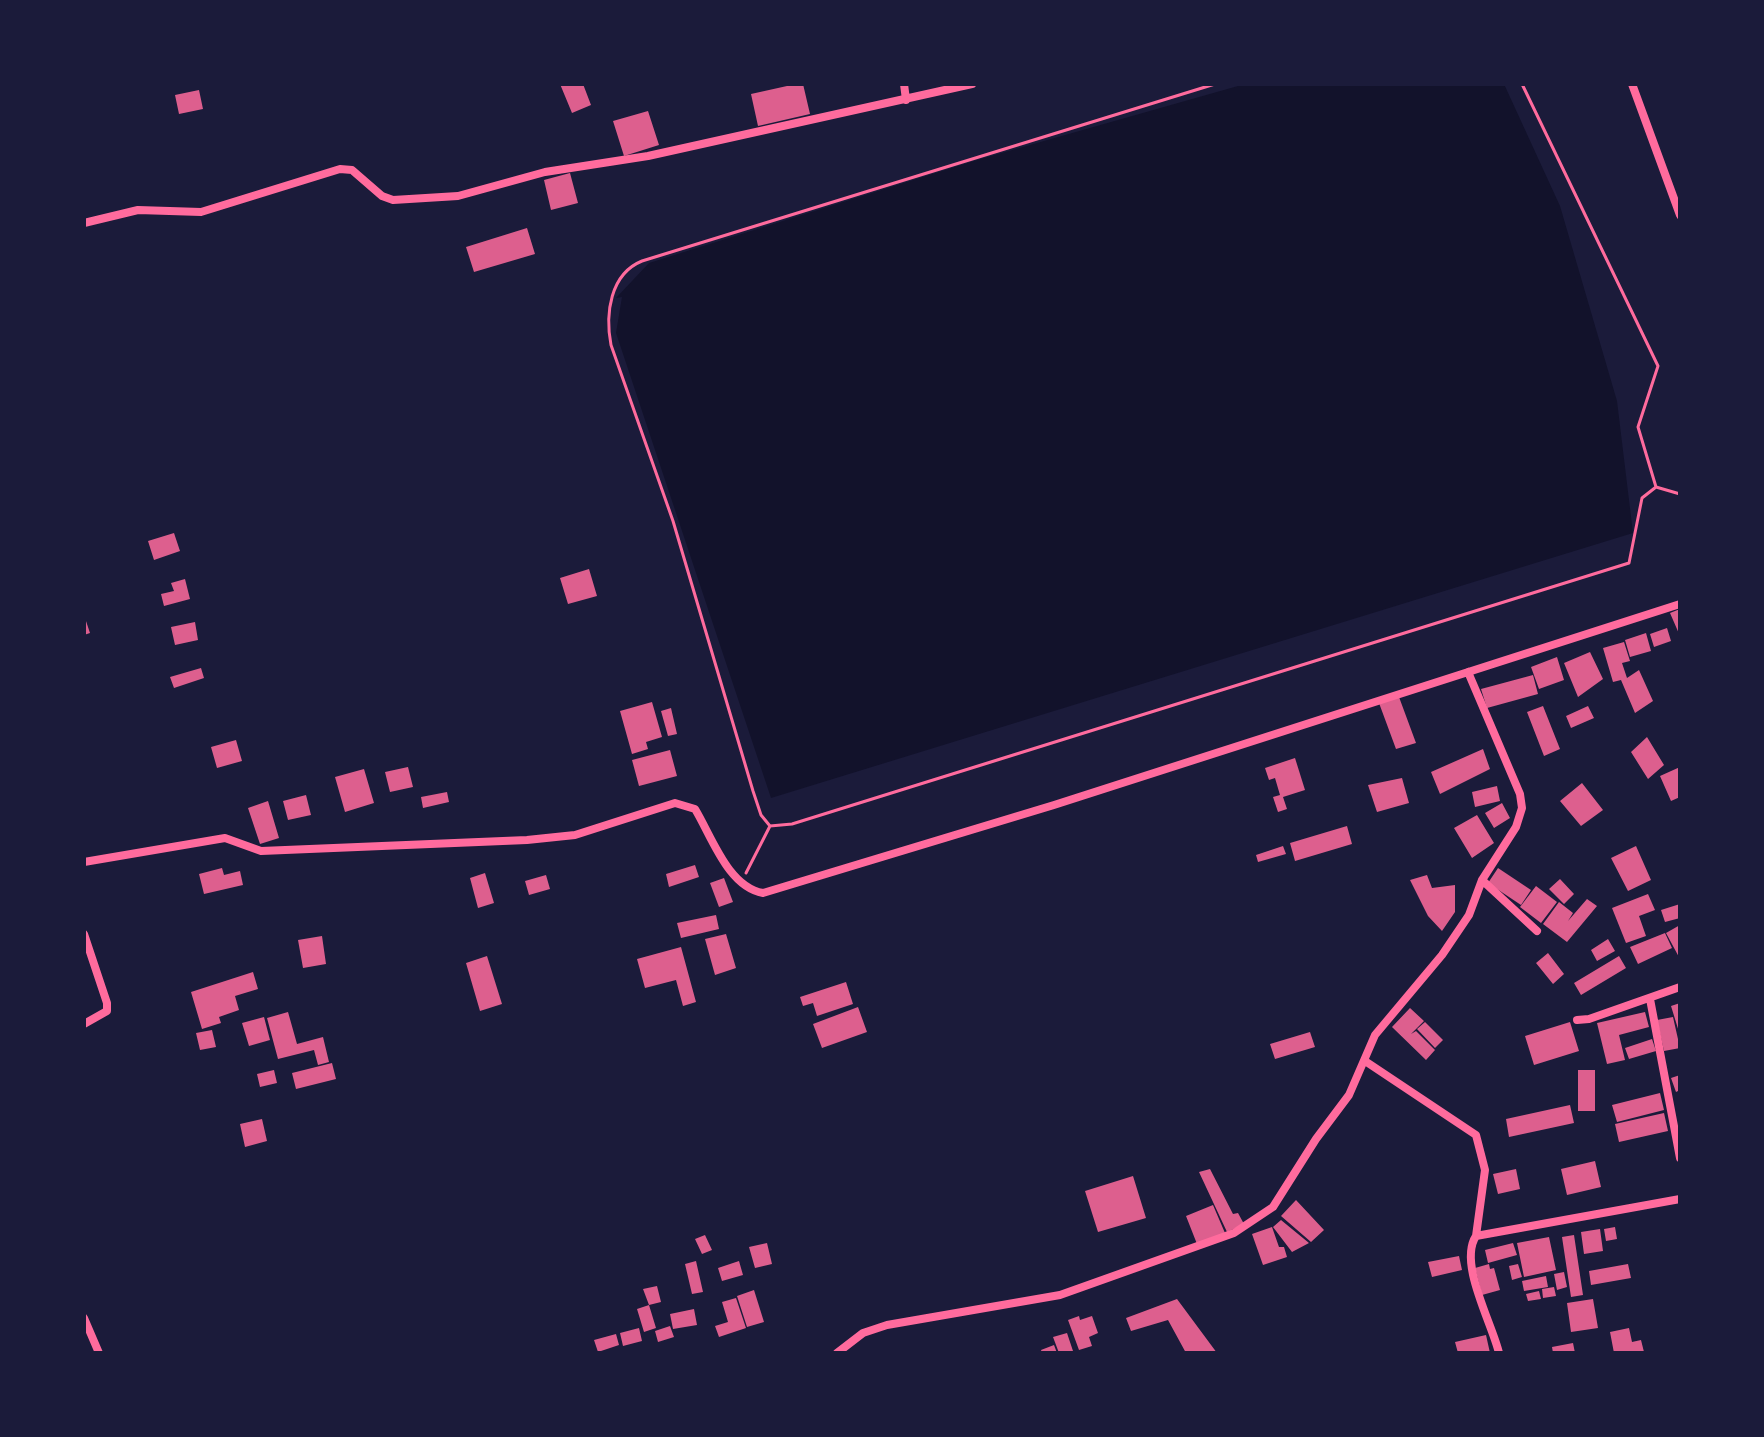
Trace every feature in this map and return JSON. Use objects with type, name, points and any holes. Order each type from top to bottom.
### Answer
[{"type":"street","points":[[904,84],[906,100]]},
{"type":"street","points":[[84,223],[138,210],[215,209],[340,169],[352,170],[382,196],[393,200],[458,196],[545,172],[648,156],[972,84]]},
{"type":"street","points":[[1632,84],[1680,215]]},
{"type":"street","points":[[84,862],[225,838],[261,851],[527,840],[575,835],[675,803],[695,809],[741,884],[748,891],[763,893],[1680,604]]},
{"type":"street","points":[[837,1353],[863,1333],[887,1325],[1060,1295],[1234,1233],[1273,1207],[1316,1139],[1349,1095],[1375,1035],[1458,934],[1482,880],[1516,827],[1522,808],[1520,794],[1468,672]]},
{"type":"street","points":[[1482,880],[1537,931]]},
{"type":"street","points":[[84,934],[107,1011],[84,1024]]},
{"type":"street","points":[[1577,1020],[1680,987]]},
{"type":"street","points":[[1650,999],[1680,1158]]},
{"type":"street","points":[[1365,1061],[1476,1135],[1485,1170],[1476,1236],[1469,1251],[1499,1353]]},
{"type":"street","points":[[1476,1236],[1680,1199]]},
{"type":"street","points":[[84,1318],[99,1353]]},
{"type":"path","points":[[770,826],[761,815],[753,791],[673,521],[611,345],[610,311],[620,277],[642,261],[1215,84]]},
{"type":"path","points":[[1522,84],[1658,366],[1638,427],[1656,487]]},
{"type":"path","points":[[770,826],[806,819],[1629,563],[1638,531],[1642,498],[1656,487]]},
{"type":"path","points":[[1656,487],[1680,494]]},
{"type":"path","points":[[741,884],[770,826]]},
{"type":"shaded area","points":[[1245,84],[1504,84],[1560,206],[1617,401],[1633,533],[771,798],[616,333],[622,297],[616,298],[649,263],[977,160]]},
{"type":"building","points":[[560,84],[583,84],[591,105],[572,113]]},
{"type":"building","points":[[803,84],[810,114],[758,126],[751,94]]},
{"type":"building","points":[[199,90],[203,109],[179,114],[175,95]]},
{"type":"building","points":[[648,111],[659,145],[624,156],[613,121]]},
{"type":"building","points":[[570,173],[578,203],[551,210],[544,180]]},
{"type":"building","points":[[527,228],[535,254],[474,272],[466,247]]},
{"type":"building","points":[[174,533],[180,551],[154,560],[148,541]]},
{"type":"building","points":[[589,569],[597,596],[568,604],[560,578]]},
{"type":"building","points":[[185,579],[190,599],[164,606],[161,594],[174,591],[171,583]]},
{"type":"building","points":[[1680,609],[1680,636],[1670,613]]},
{"type":"building","points":[[84,615],[90,633],[84,635]]},
{"type":"building","points":[[195,622],[198,640],[175,645],[171,627]]},
{"type":"building","points":[[1667,628],[1671,641],[1654,647],[1650,634]]},
{"type":"building","points":[[1646,633],[1651,651],[1630,657],[1625,640]]},
{"type":"building","points":[[1624,642],[1630,661],[1622,663],[1627,678],[1639,670],[1653,701],[1635,713],[1621,680],[1613,682],[1603,648]]},
{"type":"building","points":[[1590,652],[1603,679],[1578,697],[1564,663]]},
{"type":"building","points":[[1557,657],[1564,680],[1539,689],[1531,667]]},
{"type":"building","points":[[201,668],[204,678],[174,688],[170,677]]},
{"type":"building","points":[[1533,675],[1538,694],[1487,708],[1481,689]]},
{"type":"building","points":[[1399,697],[1416,743],[1396,749],[1379,703]]},
{"type":"building","points":[[652,702],[662,737],[646,742],[648,749],[632,754],[620,711]]},
{"type":"building","points":[[1543,706],[1560,749],[1544,756],[1527,712]]},
{"type":"building","points":[[1588,706],[1594,718],[1571,728],[1566,716]]},
{"type":"building","points":[[671,708],[677,734],[668,736],[661,711]]},
{"type":"building","points":[[1647,737],[1664,765],[1648,779],[1631,752]]},
{"type":"building","points":[[236,740],[242,761],[217,768],[211,747]]},
{"type":"building","points":[[1483,749],[1490,769],[1440,794],[1431,772]]},
{"type":"building","points":[[670,750],[677,776],[639,786],[632,760]]},
{"type":"building","points":[[1295,758],[1305,790],[1283,797],[1287,809],[1278,812],[1273,797],[1280,795],[1275,778],[1269,780],[1265,768]]},
{"type":"building","points":[[408,767],[413,787],[390,792],[385,772]]},
{"type":"building","points":[[1680,767],[1680,797],[1671,801],[1660,776]]},
{"type":"building","points":[[364,769],[374,803],[345,812],[335,777]]},
{"type":"building","points":[[1402,778],[1409,803],[1377,812],[1368,785]]},
{"type":"building","points":[[1582,783],[1603,810],[1581,826],[1560,801]]},
{"type":"building","points":[[1497,786],[1500,801],[1475,807],[1472,792]]},
{"type":"building","points":[[447,792],[449,802],[423,808],[421,797]]},
{"type":"building","points":[[306,795],[311,815],[288,820],[283,801]]},
{"type":"building","points":[[268,801],[279,838],[260,844],[248,808]]},
{"type":"building","points":[[1502,803],[1510,818],[1494,828],[1485,813]]},
{"type":"building","points":[[1477,815],[1494,843],[1472,858],[1454,828]]},
{"type":"building","points":[[1347,826],[1352,844],[1295,861],[1290,843]]},
{"type":"building","points":[[1283,846],[1286,854],[1258,862],[1256,855]]},
{"type":"building","points":[[1636,846],[1651,880],[1628,891],[1611,858]]},
{"type":"building","points":[[695,865],[699,877],[669,887],[666,874]]},
{"type":"building","points":[[222,868],[224,875],[240,871],[243,885],[204,894],[199,874]]},
{"type":"building","points":[[1498,868],[1531,890],[1521,905],[1488,883]]},
{"type":"building","points":[[485,873],[494,903],[478,908],[470,878]]},
{"type":"building","points":[[546,875],[550,889],[529,895],[525,881]]},
{"type":"building","points":[[1427,875],[1432,888],[1455,885],[1455,912],[1442,931],[1428,916],[1410,880]]},
{"type":"building","points":[[724,878],[733,902],[719,907],[710,883]]},
{"type":"building","points":[[1560,879],[1574,894],[1564,904],[1549,889]]},
{"type":"building","points":[[1536,886],[1557,902],[1541,923],[1520,907]]},
{"type":"building","points":[[1648,894],[1655,910],[1639,916],[1646,936],[1626,943],[1612,908]]},
{"type":"building","points":[[1587,899],[1597,906],[1567,942],[1543,924],[1559,902],[1573,913],[1568,921]]},
{"type":"building","points":[[1680,904],[1680,918],[1665,922],[1661,910]]},
{"type":"building","points":[[716,915],[719,929],[681,938],[677,923]]},
{"type":"building","points":[[1680,925],[1680,959],[1666,933]]},
{"type":"building","points":[[1665,933],[1672,948],[1638,964],[1630,947]]},
{"type":"building","points":[[726,934],[736,968],[715,975],[705,939]]},
{"type":"building","points":[[322,936],[326,964],[303,968],[298,940]]},
{"type":"building","points":[[1608,939],[1615,951],[1597,961],[1591,950]]},
{"type":"building","points":[[681,947],[696,1002],[683,1006],[676,980],[645,988],[637,959]]},
{"type":"building","points":[[1548,953],[1564,974],[1553,984],[1536,963]]},
{"type":"building","points":[[487,956],[502,1004],[480,1011],[466,963]]},
{"type":"building","points":[[1619,956],[1626,968],[1581,995],[1574,983]]},
{"type":"building","points":[[253,972],[258,989],[235,996],[239,1010],[219,1017],[221,1023],[202,1029],[191,992]]},
{"type":"building","points":[[846,982],[853,1004],[817,1016],[813,1003],[803,1006],[800,997]]},
{"type":"building","points":[[1680,1003],[1680,1032],[1679,1032],[1671,1006]]},
{"type":"building","points":[[858,1007],[867,1032],[822,1048],[813,1024]]},
{"type":"building","points":[[1410,1008],[1424,1021],[1411,1034],[1416,1031],[1435,1050],[1426,1060],[1392,1027]]},
{"type":"building","points":[[288,1012],[297,1044],[323,1037],[329,1062],[318,1065],[314,1050],[278,1059],[267,1018]]},
{"type":"building","points":[[1645,1012],[1649,1027],[1619,1035],[1625,1060],[1607,1064],[1597,1023]]},
{"type":"building","points":[[264,1017],[270,1040],[249,1046],[242,1023]]},
{"type":"building","points":[[1673,1017],[1680,1048],[1664,1051],[1657,1020]]},
{"type":"building","points":[[1425,1022],[1443,1040],[1435,1048],[1417,1029]]},
{"type":"building","points":[[1570,1022],[1579,1051],[1534,1065],[1525,1036]]},
{"type":"building","points":[[212,1030],[216,1047],[200,1050],[196,1033]]},
{"type":"building","points":[[1310,1032],[1315,1047],[1275,1059],[1270,1044]]},
{"type":"building","points":[[1652,1039],[1656,1051],[1629,1059],[1625,1048]]},
{"type":"building","points":[[332,1063],[336,1079],[296,1089],[292,1073]]},
{"type":"building","points":[[274,1070],[277,1083],[260,1087],[257,1074]]},
{"type":"building","points":[[1578,1070],[1595,1070],[1595,1111],[1578,1111]]},
{"type":"building","points":[[1680,1075],[1680,1090],[1676,1092],[1671,1078]]},
{"type":"building","points":[[1660,1093],[1664,1110],[1617,1122],[1612,1105]]},
{"type":"building","points":[[1570,1105],[1574,1123],[1509,1137],[1506,1119]]},
{"type":"building","points":[[1664,1113],[1668,1131],[1619,1142],[1615,1124]]},
{"type":"building","points":[[262,1119],[267,1141],[245,1147],[240,1124]]},
{"type":"building","points":[[1595,1161],[1601,1187],[1567,1195],[1561,1169]]},
{"type":"building","points":[[1210,1169],[1233,1214],[1238,1213],[1244,1224],[1227,1232],[1199,1172]]},
{"type":"building","points":[[1516,1169],[1520,1189],[1498,1194],[1493,1174]]},
{"type":"building","points":[[1133,1176],[1146,1218],[1098,1232],[1085,1191]]},
{"type":"building","points":[[1296,1200],[1324,1230],[1311,1242],[1281,1216]]},
{"type":"building","points":[[1213,1205],[1225,1233],[1197,1244],[1186,1216]]},
{"type":"building","points":[[1281,1220],[1309,1243],[1292,1252],[1273,1227]]},
{"type":"building","points":[[1272,1227],[1279,1247],[1284,1247],[1287,1257],[1263,1265],[1252,1234]]},
{"type":"building","points":[[1615,1227],[1617,1239],[1606,1241],[1604,1229]]},
{"type":"building","points":[[1600,1229],[1603,1251],[1584,1254],[1581,1232]]},
{"type":"building","points":[[705,1235],[712,1250],[702,1254],[695,1239]]},
{"type":"building","points":[[1574,1235],[1583,1295],[1571,1297],[1562,1237]]},
{"type":"building","points":[[1549,1237],[1556,1270],[1524,1277],[1517,1243]]},
{"type":"building","points":[[767,1243],[772,1264],[755,1268],[749,1247]]},
{"type":"building","points":[[1513,1243],[1517,1255],[1488,1263],[1485,1250]]},
{"type":"building","points":[[1459,1256],[1462,1270],[1432,1277],[1428,1262]]},
{"type":"building","points":[[696,1261],[703,1292],[692,1294],[685,1264]]},
{"type":"building","points":[[739,1261],[743,1275],[722,1281],[718,1268]]},
{"type":"building","points":[[1489,1264],[1490,1269],[1494,1268],[1500,1290],[1482,1295],[1475,1268]]},
{"type":"building","points":[[1518,1264],[1522,1277],[1512,1280],[1509,1266]]},
{"type":"building","points":[[1628,1264],[1631,1278],[1591,1285],[1589,1271]]},
{"type":"building","points":[[1564,1272],[1567,1287],[1557,1290],[1554,1274]]},
{"type":"building","points":[[1546,1276],[1548,1287],[1524,1291],[1522,1281]]},
{"type":"building","points":[[657,1286],[661,1302],[649,1305],[643,1289]]},
{"type":"building","points":[[1554,1287],[1556,1296],[1543,1298],[1542,1289]]},
{"type":"building","points":[[754,1290],[764,1322],[747,1327],[737,1296]]},
{"type":"building","points":[[1539,1291],[1541,1299],[1528,1301],[1526,1294]]},
{"type":"building","points":[[736,1298],[746,1328],[719,1337],[715,1326],[728,1322],[722,1302]]},
{"type":"building","points":[[1177,1299],[1217,1353],[1186,1353],[1168,1320],[1131,1331],[1126,1318]]},
{"type":"building","points":[[1593,1299],[1598,1328],[1571,1332],[1567,1303]]},
{"type":"building","points":[[649,1305],[656,1328],[644,1332],[637,1309]]},
{"type":"building","points":[[694,1309],[697,1325],[673,1329],[670,1314]]},
{"type":"building","points":[[1079,1316],[1080,1320],[1092,1316],[1098,1333],[1089,1337],[1092,1346],[1079,1350],[1068,1320]]},
{"type":"building","points":[[670,1326],[674,1337],[658,1342],[655,1331]]},
{"type":"building","points":[[639,1328],[642,1341],[623,1346],[620,1333]]},
{"type":"building","points":[[1629,1328],[1632,1342],[1641,1340],[1644,1352],[1614,1353],[1610,1332]]},
{"type":"building","points":[[1067,1333],[1073,1351],[1059,1353],[1053,1337]]},
{"type":"building","points":[[616,1334],[619,1345],[598,1352],[594,1340]]},
{"type":"building","points":[[1486,1335],[1490,1353],[1458,1353],[1455,1342]]},
{"type":"building","points":[[1573,1343],[1575,1353],[1553,1353],[1552,1347]]},
{"type":"building","points":[[1054,1345],[1057,1353],[1042,1353],[1041,1350]]}]
